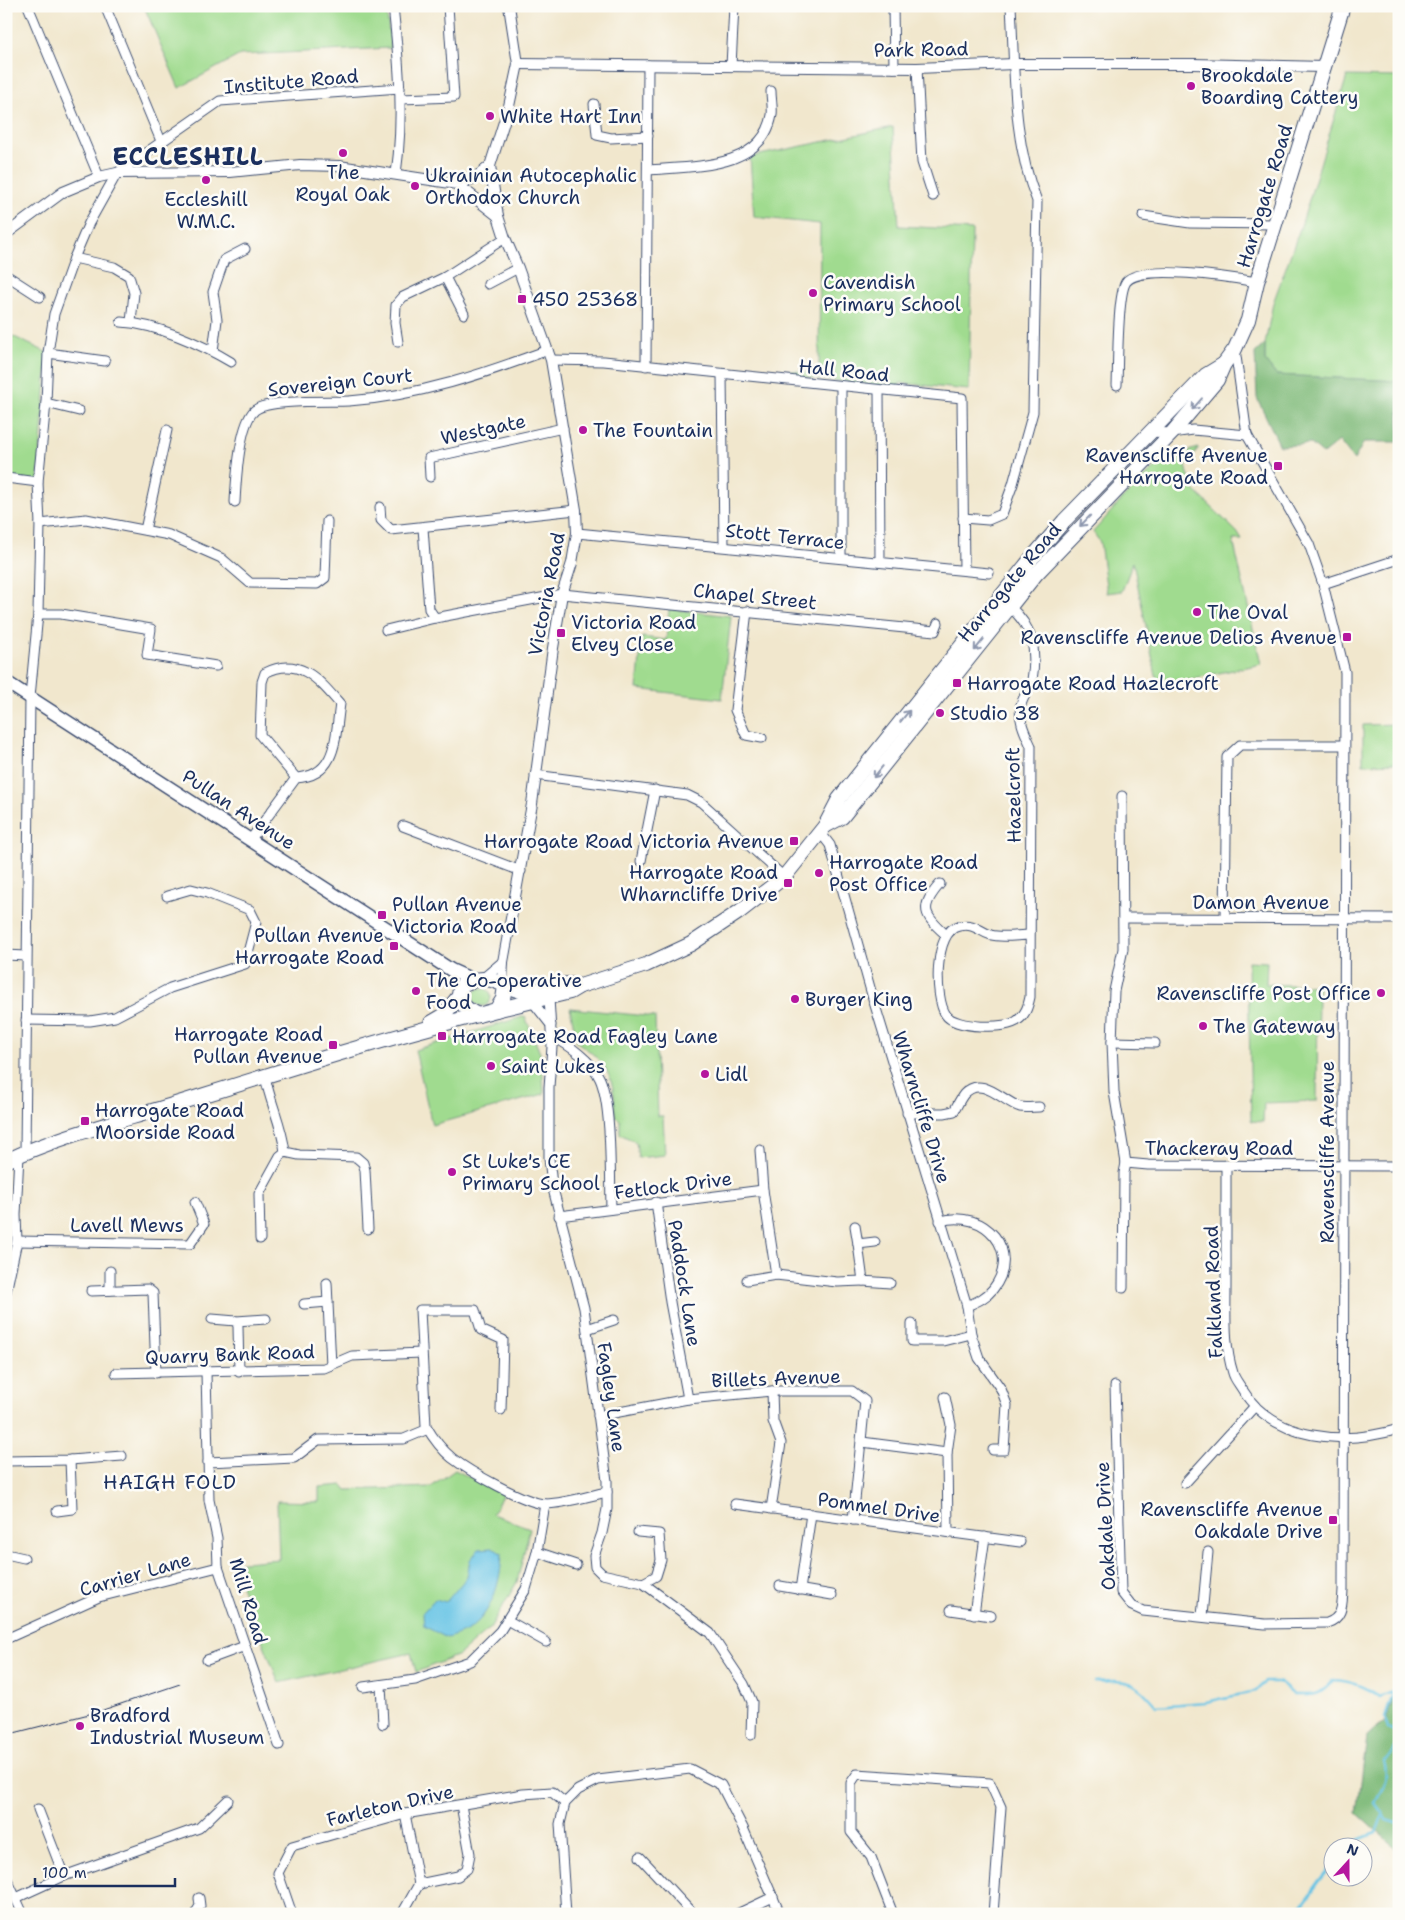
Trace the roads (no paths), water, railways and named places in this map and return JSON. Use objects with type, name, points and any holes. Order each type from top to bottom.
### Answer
[{"type":"highway","name":"Harrogate Road","points":[[823,829],[842,817],[1010,607],[1081,525],[1172,433],[1218,380],[1224,364],[1235,349],[1248,320],[1257,282],[1343,6]]},
{"type":"highway","name":"Harrogate Road","points":[[417,1030],[532,1001],[566,982],[580,986],[646,965],[691,944],[739,912],[784,877],[823,829],[839,799],[1031,559],[1149,432],[1206,375],[1224,364]]},
{"type":"highway","name":"Harrogate Road","points":[[469,985],[503,984],[545,993]]},
{"type":"highway","points":[[496,1010],[503,999],[503,984]]},
{"type":"highway","points":[[469,985],[463,1006],[478,1015]]},
{"type":"highway","points":[[6,1161],[22,1153],[417,1030],[443,1016],[469,985]]},
{"type":"main road","name":"Pullan Avenue","points":[[6,682],[251,839],[451,970],[469,985]]},
{"type":"street","points":[[28,6],[99,177]]},
{"type":"street","points":[[105,6],[161,141]]},
{"type":"street","points":[[393,6],[401,99],[400,150],[396,174]]},
{"type":"street","points":[[401,99],[454,97],[448,6]]},
{"type":"street","name":"Victoria Road","points":[[503,984],[503,962],[521,871],[547,680],[562,594],[572,563],[578,533],[564,428],[549,355],[498,216],[490,166],[509,106],[518,64],[509,6]]},
{"type":"street","points":[[731,66],[734,6]]},
{"type":"street","points":[[893,6],[894,68]]},
{"type":"street","points":[[963,518],[988,520],[1002,514],[1021,459],[1033,412],[1037,201],[1028,180],[1020,140],[1011,6]]},
{"type":"street","name":"Park Road","points":[[518,64],[894,68],[1014,64],[1193,64],[1324,67]]},
{"type":"street","points":[[646,366],[648,66]]},
{"type":"street","points":[[917,68],[922,162],[933,196]]},
{"type":"street","name":"Institute Road","points":[[117,173],[220,101],[400,88]]},
{"type":"street","points":[[648,170],[706,165],[743,156],[758,145],[766,132],[772,114],[771,91]]},
{"type":"street","points":[[594,104],[597,135],[611,138],[648,136]]},
{"type":"street","points":[[6,234],[63,192],[99,177],[117,173],[230,172],[300,165],[339,166],[458,184],[475,178],[490,166]]},
{"type":"street","points":[[6,1292],[17,1241],[16,1215],[22,1153],[26,1020],[30,697],[38,614],[40,524],[38,482],[46,403],[48,352],[54,314],[74,258],[88,223],[117,173]]},
{"type":"street","points":[[458,184],[498,216]]},
{"type":"street","points":[[1143,216],[1190,223],[1275,224]]},
{"type":"street","points":[[398,342],[395,322],[396,305],[403,297],[445,277],[505,238]]},
{"type":"street","points":[[213,351],[217,320],[212,292],[224,260],[244,249]]},
{"type":"street","points":[[74,258],[114,266],[129,276],[134,293],[131,322]]},
{"type":"street","points":[[488,284],[518,268]]},
{"type":"street","points":[[1117,385],[1120,309],[1125,282],[1134,274],[1147,272],[1228,277],[1257,282]]},
{"type":"street","points":[[6,275],[40,297]]},
{"type":"street","points":[[445,277],[464,314]]},
{"type":"street","points":[[121,322],[131,322],[152,327],[213,351],[231,362]]},
{"type":"street","name":"Ravenscliffe Avenue","points":[[1235,349],[1247,435],[1309,544],[1323,584],[1345,672],[1342,1606],[1336,1619]]},
{"type":"street","points":[[48,352],[105,361]]},
{"type":"street","name":"Hall Road","points":[[549,355],[557,358],[962,398],[964,570]]},
{"type":"street","name":"Sovereign Court","points":[[235,502],[236,468],[247,423],[252,414],[261,407],[274,404],[351,401],[401,394],[469,379],[549,355]]},
{"type":"street","points":[[722,374],[724,546]]},
{"type":"street","points":[[841,558],[842,387]]},
{"type":"street","points":[[879,391],[880,562]]},
{"type":"street","points":[[46,403],[79,411]]},
{"type":"street","name":"Westgate","points":[[430,477],[429,458],[564,428]]},
{"type":"street","points":[[144,530],[167,430]]},
{"type":"street","points":[[1149,432],[1172,433],[1193,430],[1247,435]]},
{"type":"street","points":[[6,478],[38,482]]},
{"type":"street","points":[[380,508],[381,520],[392,530],[576,510]]},
{"type":"street","points":[[40,524],[86,519],[170,535],[221,558],[250,583],[317,584],[325,578],[327,521]]},
{"type":"street","points":[[423,528],[429,609],[435,618]]},
{"type":"street","name":"Stott Terrace","points":[[578,533],[989,573]]},
{"type":"street","points":[[1323,584],[1399,559]]},
{"type":"street","name":"Chapel Street","points":[[386,630],[435,618],[562,594],[747,610],[935,631],[938,623]]},
{"type":"street","name":"Hazelcroft","points":[[946,934],[940,950],[939,998],[946,1016],[957,1023],[973,1026],[1017,1022],[1027,1011],[1030,997],[1031,746],[1021,723],[1021,704],[1032,682],[1033,657],[1031,633],[1022,618],[1010,607]]},
{"type":"street","points":[[747,610],[735,710],[746,735],[762,738]]},
{"type":"street","points":[[38,614],[62,614],[151,629],[147,655],[216,666]]},
{"type":"street","points":[[251,839],[296,778],[309,777],[323,769],[332,755],[340,704],[309,672],[300,668],[275,667],[265,673],[262,682],[260,735],[296,778]]},
{"type":"street","points":[[1225,918],[1227,757],[1240,745],[1344,745]]},
{"type":"street","points":[[535,775],[687,795],[701,802],[784,877]]},
{"type":"street","points":[[642,861],[655,790]]},
{"type":"street","name":"Thackeray Road","points":[[1122,796],[1123,949],[1114,991],[1112,1042],[1114,1092],[1126,1163],[1399,1166]]},
{"type":"street","points":[[403,826],[521,871]]},
{"type":"street","name":"Wharncliffe Drive","points":[[823,829],[830,845],[907,1113],[967,1306],[971,1334],[979,1358],[1001,1389],[1007,1405],[1004,1450],[993,1450]]},
{"type":"street","points":[[940,884],[930,896],[926,914],[930,922],[946,934],[958,926],[975,925],[992,935],[1030,935]]},
{"type":"street","points":[[26,1020],[90,1021],[115,1017],[170,988],[244,964],[256,922],[250,910],[207,892],[191,889],[167,896]]},
{"type":"street","name":"Damon Avenue","points":[[1124,918],[1399,919]]},
{"type":"street","points":[[6,955],[26,956]]},
{"type":"street","points":[[469,985],[503,962]]},
{"type":"street","name":"Fagley Lane","points":[[545,993],[552,1036],[549,1158],[558,1216],[584,1308],[607,1492],[602,1533],[594,1556],[595,1566],[602,1574],[643,1582],[710,1633],[744,1684],[752,1702],[752,1735]]},
{"type":"street","points":[[532,1001],[551,1025]]},
{"type":"street","points":[[552,1036],[576,1052],[600,1077],[606,1109],[611,1209]]},
{"type":"street","points":[[1112,1042],[1155,1043]]},
{"type":"street","points":[[265,1076],[267,1090],[283,1132],[285,1152]]},
{"type":"street","points":[[907,1113],[944,1113],[954,1111],[964,1094],[972,1089],[983,1088],[1002,1095],[1012,1104],[1022,1108],[1039,1107]]},
{"type":"street","points":[[760,1150],[763,1190],[776,1275]]},
{"type":"street","points":[[285,1152],[299,1155],[356,1157],[363,1163],[366,1170],[368,1229]]},
{"type":"street","points":[[260,1239],[259,1194],[280,1156],[285,1152]]},
{"type":"street","points":[[1123,1288],[1124,1173],[1126,1163]]},
{"type":"street","name":"Falkland Road","points":[[1226,1165],[1226,1344],[1233,1374],[1254,1406],[1263,1414],[1290,1430],[1343,1438],[1375,1436],[1399,1429]]},
{"type":"street","name":"Fetlock Drive","points":[[558,1216],[656,1202],[763,1190]]},
{"type":"street","name":"Lavell Mews","points":[[17,1241],[190,1244],[204,1224],[195,1202]]},
{"type":"street","name":"Paddock Lane","points":[[656,1202],[670,1302],[688,1399]]},
{"type":"street","points":[[940,1221],[963,1217],[982,1224],[990,1230],[1002,1252],[1000,1277],[993,1290],[982,1299],[967,1306]]},
{"type":"street","points":[[855,1226],[863,1281]]},
{"type":"street","points":[[858,1244],[875,1242]]},
{"type":"street","points":[[110,1271],[110,1290]]},
{"type":"street","points":[[747,1280],[776,1275],[837,1282],[890,1283]]},
{"type":"street","points":[[327,1283],[331,1365]]},
{"type":"street","points":[[91,1291],[148,1289],[154,1293],[156,1373]]},
{"type":"street","points":[[304,1304],[328,1302]]},
{"type":"street","points":[[501,1410],[503,1340],[482,1330],[476,1310],[420,1310],[423,1409],[428,1429],[436,1442],[459,1463],[487,1480],[526,1498],[545,1504],[607,1492]]},
{"type":"street","points":[[212,1319],[236,1321],[266,1319]]},
{"type":"street","points":[[586,1329],[614,1320]]},
{"type":"street","points":[[236,1321],[238,1326],[239,1372]]},
{"type":"street","points":[[912,1324],[912,1341],[943,1341],[971,1334]]},
{"type":"street","name":"Quarry Bank Road","points":[[116,1373],[239,1372],[324,1368],[352,1356],[421,1353]]},
{"type":"street","name":"Mill Road","points":[[206,1372],[209,1500],[217,1538],[218,1567],[279,1746]]},
{"type":"street","name":"Oakdale Drive","points":[[1115,1386],[1121,1592],[1127,1602],[1137,1609],[1265,1624],[1327,1623],[1336,1619]]},
{"type":"street","points":[[771,1509],[781,1443],[774,1421],[772,1391]]},
{"type":"street","name":"Billets Avenue","points":[[598,1416],[688,1399],[772,1391],[852,1391],[865,1401],[853,1520]]},
{"type":"street","points":[[945,1398],[951,1425],[947,1453],[948,1532]]},
{"type":"street","points":[[1185,1483],[1254,1406]]},
{"type":"street","points":[[208,1462],[294,1458],[318,1440],[404,1439],[428,1429]]},
{"type":"street","points":[[862,1442],[947,1453]]},
{"type":"street","points":[[6,1461],[70,1460],[122,1456]]},
{"type":"street","points":[[57,1510],[72,1509],[70,1460]]},
{"type":"street","points":[[363,1687],[415,1680],[470,1661],[500,1631],[526,1589],[537,1552],[545,1504]]},
{"type":"street","name":"Pommel Drive","points":[[735,1504],[1020,1542]]},
{"type":"street","points":[[800,1590],[811,1514]]},
{"type":"street","points":[[638,1532],[660,1534],[661,1560],[656,1576],[643,1582]]},
{"type":"street","points":[[974,1614],[985,1537]]},
{"type":"street","points":[[537,1552],[576,1565]]},
{"type":"street","points":[[1202,1616],[1208,1552]]},
{"type":"street","points":[[6,1554],[24,1558]]},
{"type":"street","name":"Carrier Lane","points":[[6,1639],[99,1597],[218,1567]]},
{"type":"street","points":[[780,1586],[832,1595]]},
{"type":"street","points":[[951,1610],[991,1616]]},
{"type":"street","points":[[507,1620],[546,1642]]},
{"type":"street","points":[[207,1660],[245,1646]]},
{"type":"street","points":[[381,1685],[383,1724]]},
{"type":"street","points":[[566,1914],[560,1824],[565,1804],[578,1790],[598,1780],[690,1769],[722,1785],[743,1828],[780,1914]]},
{"type":"street","points":[[893,1914],[871,1857],[851,1832],[851,1783],[857,1774],[990,1783],[1001,1807],[993,1914]]},
{"type":"street","name":"Farleton Drive","points":[[292,1914],[278,1873],[292,1846],[405,1814],[461,1805],[552,1792],[565,1804]]},
{"type":"street","points":[[16,1898],[64,1876],[199,1828],[228,1800]]},
{"type":"street","points":[[419,1884],[458,1876],[467,1869],[470,1854],[461,1805]]},
{"type":"street","points":[[38,1809],[64,1876]]},
{"type":"street","points":[[402,1914],[419,1884],[405,1814]]},
{"type":"street","points":[[640,1857],[693,1914]]},
{"type":"street","points":[[6,1876],[23,1914]]},
{"type":"street","points":[[737,1914],[774,1897]]},
{"type":"street","points":[[195,1914],[200,1906],[199,1898]]},
{"type":"water","points":[[492,1548],[502,1553],[500,1575],[489,1607],[482,1616],[466,1631],[447,1638],[424,1626],[423,1612],[435,1599],[446,1602],[467,1577],[470,1560],[479,1549]]},
{"type":"waterway","points":[[1399,1676],[1385,1718],[1388,1728],[1399,1735]]},
{"type":"waterway","points":[[1095,1682],[1116,1681],[1130,1683],[1142,1691],[1156,1706],[1206,1702],[1256,1691],[1265,1682],[1279,1682],[1294,1695],[1316,1694],[1324,1690],[1333,1680],[1358,1685],[1380,1697],[1393,1692]]},
{"type":"waterway","points":[[1363,1838],[1376,1833],[1383,1814],[1375,1803],[1383,1788],[1386,1773],[1384,1761],[1392,1755],[1399,1742]]},
{"type":"waterway","points":[[1383,1814],[1386,1820],[1399,1824]]},
{"type":"waterway","points":[[1290,1914],[1302,1904],[1322,1878]]},
{"type":"tram line","points":[[6,1735],[97,1712],[180,1684]]},
{"type":"place","name":"Brookdale Boarding Cattery","points":[[1191,86]]},
{"type":"place","name":"White Hart Inn","points":[[490,116]]},
{"type":"place","name":"The Royal Oak","points":[[343,153]]},
{"type":"place","name":"Eccleshill W.M.C.","points":[[206,180]]},
{"type":"place","name":"Ukrainian Autocephalic Orthodox Church","points":[[415,186]]},
{"type":"place","name":"Cavendish Primary School","points":[[813,293]]},
{"type":"place","name":"450 25368","points":[[522,299]]},
{"type":"place","name":"The Fountain","points":[[583,430]]},
{"type":"place","name":"Ravenscliffe Avenue Harrogate Road","points":[[1278,466]]},
{"type":"place","name":"The Oval","points":[[1197,612]]},
{"type":"place","name":"Victoria Road Elvey Close","points":[[561,633]]},
{"type":"place","name":"Ravenscliffe Avenue Delios Avenue","points":[[1347,637]]},
{"type":"place","name":"Harrogate Road Hazlecroft","points":[[957,683]]},
{"type":"place","name":"Studio 38","points":[[940,713]]},
{"type":"place","name":"Harrogate Road Victoria Avenue","points":[[794,841]]},
{"type":"place","name":"Harrogate Road Post Office","points":[[819,873]]},
{"type":"place","name":"Harrogate Road Wharncliffe Drive","points":[[788,883]]},
{"type":"place","name":"Pullan Avenue Victoria Road","points":[[382,915]]},
{"type":"place","name":"Pullan Avenue Harrogate Road","points":[[394,946]]},
{"type":"place","name":"The Co-operative Food","points":[[416,991]]},
{"type":"place","name":"Ravenscliffe Post Office","points":[[1381,993]]},
{"type":"place","name":"Burger King","points":[[795,999]]},
{"type":"place","name":"The Gateway","points":[[1203,1026]]},
{"type":"place","name":"Harrogate Road Fagley Lane","points":[[442,1036]]},
{"type":"place","name":"Harrogate Road Pullan Avenue","points":[[333,1045]]},
{"type":"place","name":"Saint Lukes","points":[[491,1066]]},
{"type":"place","name":"Lidl","points":[[705,1074]]},
{"type":"place","name":"Harrogate Road Moorside Road","points":[[85,1121]]},
{"type":"place","name":"St Luke's CE Primary School","points":[[452,1172]]},
{"type":"place","name":"Ravenscliffe Avenue Oakdale Drive","points":[[1333,1520]]},
{"type":"place","name":"Bradford Industrial Museum","points":[[80,1726]]},
{"type":"district","name":"ECCLESHILL","points":[[188,157]]},
{"type":"district","name":"HAIGH FOLD","points":[[170,1482]]}]
